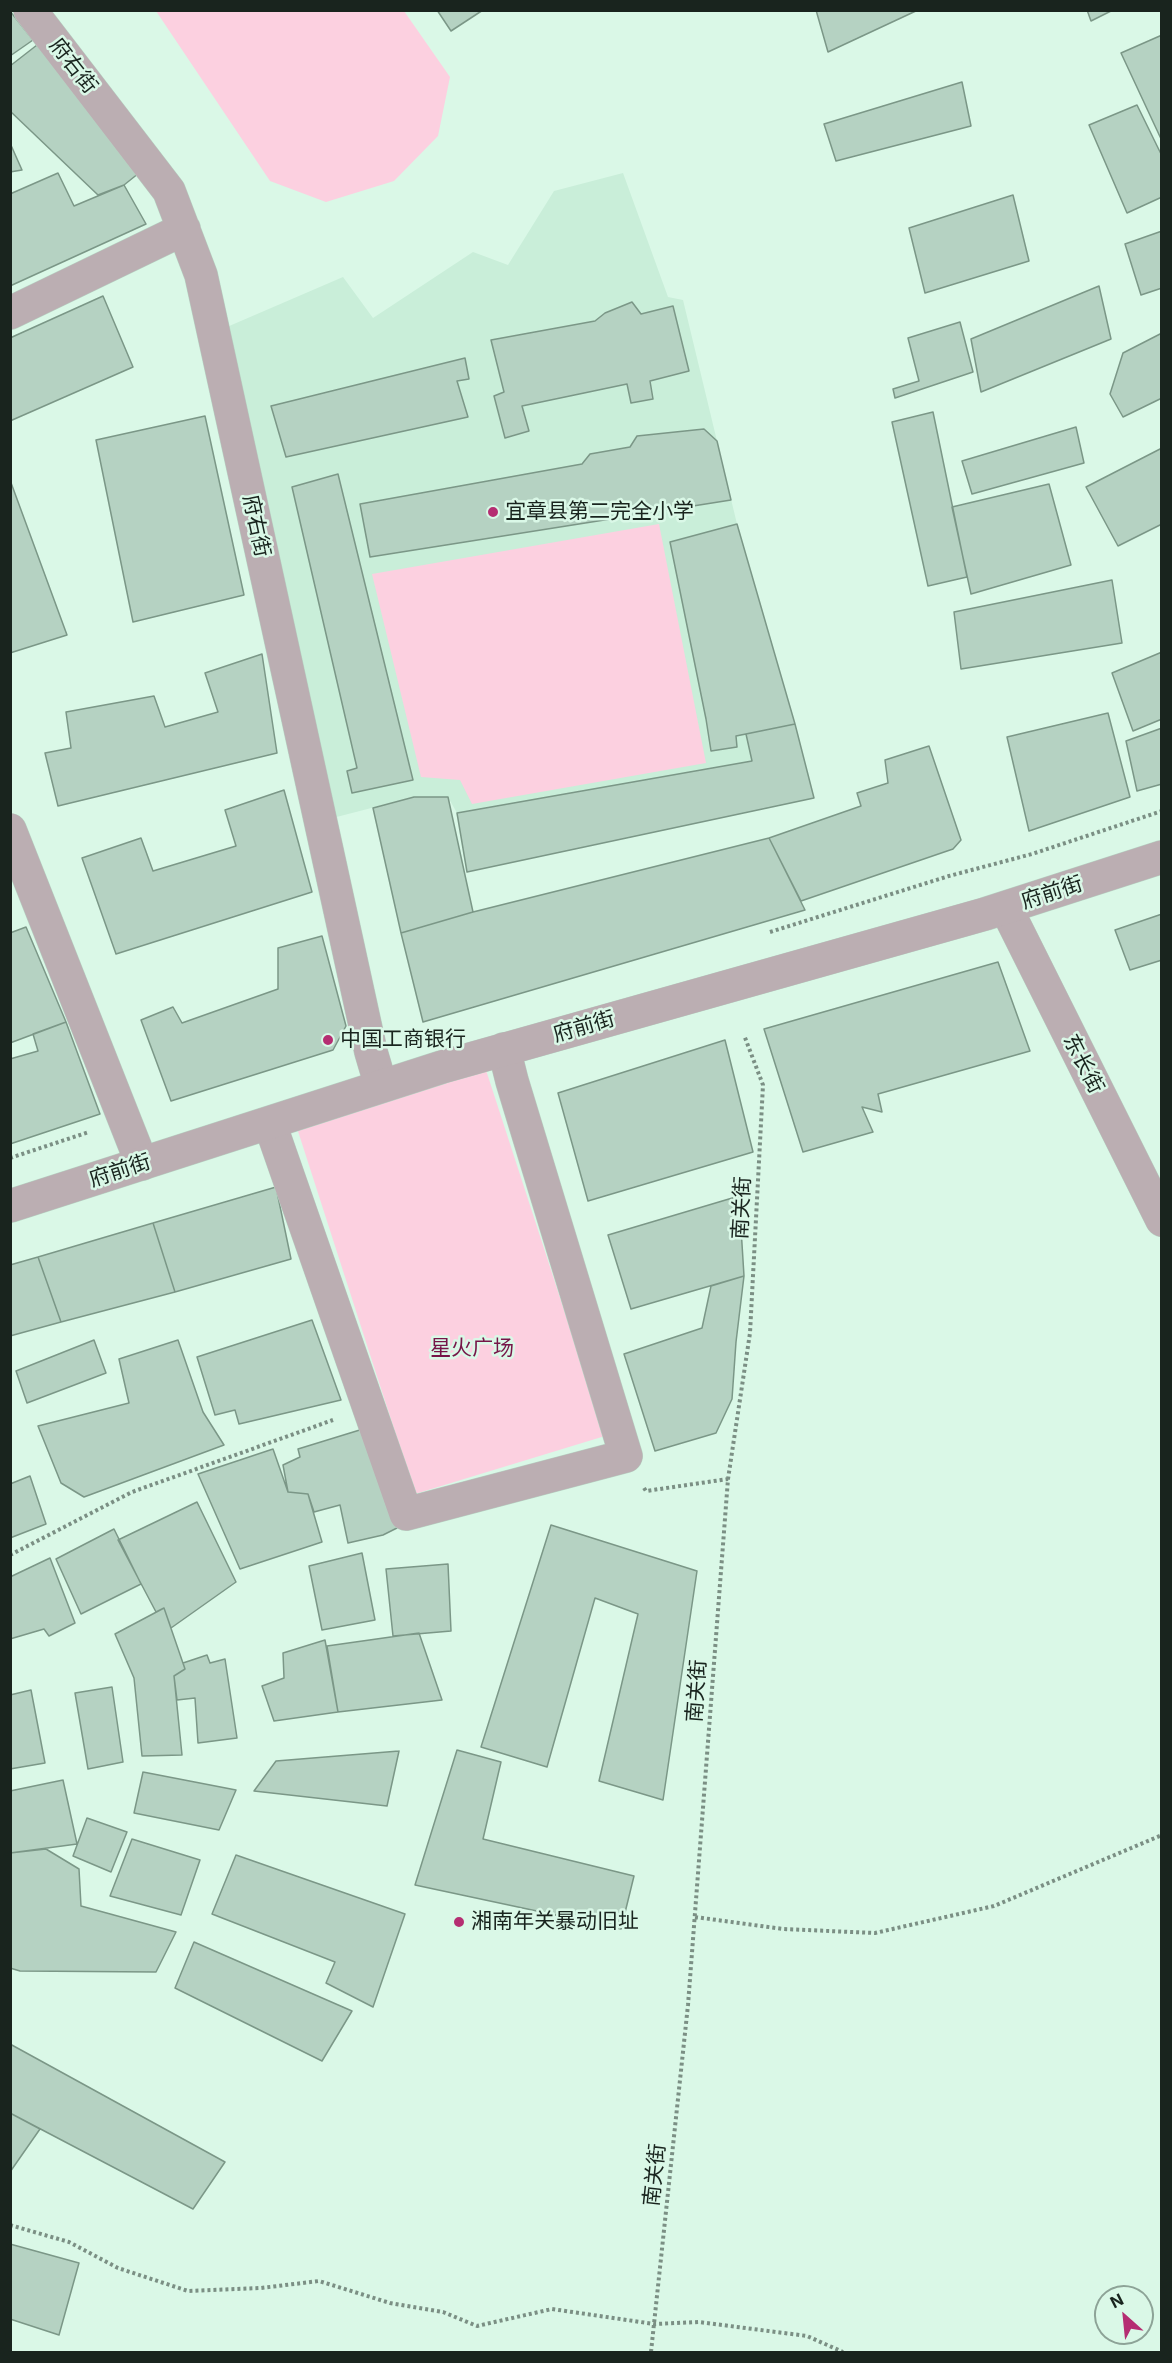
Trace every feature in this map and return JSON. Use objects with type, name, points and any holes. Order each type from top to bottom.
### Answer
[{"type":"street","name":"府右街","points":[[30,10],[169,190],[201,275],[371,1052],[381,1086]]},
{"type":"street","points":[[10,314],[184,229]]},
{"type":"street","points":[[10,830],[142,1164]]},
{"type":"street","name":"府前街","points":[[10,1206],[270,1124],[381,1086],[504,1049],[1006,908],[1161,857]]},
{"type":"street","name":"东长街","points":[[1006,908],[1161,1220]]},
{"type":"street","points":[[270,1124],[406,1514],[626,1456],[504,1049]]},
{"type":"path","name":"南关街","points":[[651,2352],[688,2005],[728,1479],[750,1333],[763,1085],[744,1035]]},
{"type":"path","points":[[10,1158],[95,1130]]},
{"type":"path","points":[[10,1555],[132,1492],[367,1407]]},
{"type":"path","points":[[626,1456],[646,1491],[728,1479]]},
{"type":"path","points":[[695,1917],[783,1929],[875,1933],[994,1906],[1161,1835]]},
{"type":"path","points":[[10,2224],[69,2242],[118,2268],[188,2291],[261,2288],[319,2281],[390,2302],[443,2312],[477,2326],[552,2309],[654,2324],[699,2322],[807,2336],[843,2352]]},
{"type":"shaded area","name":"宜章县第二完全小学","points":[[623,173],[668,297],[683,300],[737,524],[814,798],[467,872],[457,813],[448,797],[414,797],[321,821],[213,333],[343,277],[373,318],[473,252],[508,265],[554,191]]},
{"type":"green space","points":[[156,11],[404,11],[450,77],[438,136],[394,181],[326,202],[270,181]]},
{"type":"green space","points":[[659,524],[706,763],[472,804],[460,780],[421,777],[372,574]]},
{"type":"green space","name":"星火广场","points":[[485,1067],[605,1436],[415,1494],[296,1125]]},
{"type":"building","points":[[437,10],[483,10],[451,31]]},
{"type":"building","points":[[816,10],[918,10],[828,52]]},
{"type":"building","points":[[1087,10],[1113,10],[1091,21]]},
{"type":"building","points":[[10,11],[33,40],[10,56]]},
{"type":"building","points":[[1162,35],[1162,141],[1121,53]]},
{"type":"building","points":[[37,45],[139,173],[124,185],[98,195],[10,111],[10,66]]},
{"type":"building","points":[[962,82],[971,126],[836,161],[824,124]]},
{"type":"building","points":[[1137,105],[1162,156],[1162,197],[1127,213],[1089,125]]},
{"type":"building","points":[[10,143],[22,170],[10,172]]},
{"type":"building","points":[[58,173],[74,206],[124,185],[146,224],[10,286],[10,194]]},
{"type":"building","points":[[1013,195],[1029,261],[925,293],[909,228]]},
{"type":"building","points":[[1162,231],[1162,288],[1141,295],[1125,244]]},
{"type":"building","points":[[1099,286],[1111,339],[981,392],[971,339]]},
{"type":"building","points":[[103,296],[133,367],[10,421],[10,338]]},
{"type":"building","points":[[632,302],[641,314],[673,306],[689,371],[650,381],[653,399],[631,403],[627,384],[522,406],[529,431],[505,438],[494,396],[504,392],[491,340],[595,321],[605,313]]},
{"type":"building","points":[[960,322],[973,372],[895,398],[893,389],[919,381],[908,338]]},
{"type":"building","points":[[1162,333],[1162,398],[1123,417],[1110,394],[1123,353]]},
{"type":"building","points":[[465,358],[469,379],[457,381],[468,417],[286,457],[271,406]]},
{"type":"building","points":[[933,412],[967,577],[928,586],[892,422]]},
{"type":"building","points":[[205,416],[244,595],[133,622],[96,440]]},
{"type":"building","points":[[1076,427],[1084,463],[972,494],[962,461]]},
{"type":"building","points":[[704,429],[717,441],[731,500],[370,557],[360,504],[582,464],[590,454],[630,447],[637,436]]},
{"type":"building","points":[[1162,448],[1162,524],[1118,546],[1086,487]]},
{"type":"building","points":[[338,474],[413,780],[352,793],[347,771],[357,768],[292,487]]},
{"type":"building","points":[[10,480],[67,635],[10,653]]},
{"type":"building","points":[[1049,484],[1071,565],[971,594],[952,507]]},
{"type":"building","points":[[737,524],[795,724],[736,736],[737,747],[711,751],[670,542]]},
{"type":"building","points":[[1112,580],[1122,643],[961,669],[954,612]]},
{"type":"building","points":[[1162,652],[1162,719],[1133,731],[1112,673]]},
{"type":"building","points":[[262,654],[277,753],[58,806],[45,753],[71,748],[66,712],[154,696],[165,727],[218,712],[205,673]]},
{"type":"building","points":[[1108,713],[1130,797],[1029,831],[1007,737]]},
{"type":"building","points":[[795,724],[814,798],[467,872],[457,813],[752,761],[746,734]]},
{"type":"building","points":[[1162,728],[1162,784],[1137,791],[1126,741]]},
{"type":"building","points":[[929,746],[961,840],[953,849],[801,901],[769,838],[861,806],[857,793],[888,783],[885,760]]},
{"type":"building","points":[[284,790],[312,892],[116,954],[82,858],[141,838],[153,871],[236,846],[225,810]]},
{"type":"building","points":[[414,797],[448,797],[473,912],[401,933],[373,808]]},
{"type":"building","points":[[769,838],[805,910],[423,1022],[401,933],[473,912]]},
{"type":"building","points":[[1162,914],[1162,960],[1130,970],[1115,930]]},
{"type":"building","points":[[26,927],[66,1022],[10,1043],[10,933]]},
{"type":"building","points":[[322,936],[346,1026],[333,1050],[171,1101],[141,1020],[173,1007],[182,1023],[278,989],[278,948]]},
{"type":"building","points":[[998,962],[1030,1051],[878,1094],[882,1112],[862,1107],[873,1132],[803,1152],[764,1029]]},
{"type":"building","points":[[66,1022],[100,1114],[10,1144],[10,1059],[38,1051],[33,1034]]},
{"type":"building","points":[[725,1040],[753,1152],[588,1201],[558,1093]]},
{"type":"building","points":[[276,1187],[291,1259],[175,1292],[153,1223]]},
{"type":"building","points":[[739,1196],[744,1276],[631,1309],[608,1235]]},
{"type":"building","points":[[153,1223],[175,1292],[61,1322],[38,1257]]},
{"type":"building","points":[[38,1257],[61,1322],[10,1336],[10,1265]]},
{"type":"building","points":[[744,1276],[732,1399],[716,1433],[655,1451],[624,1354],[702,1328],[711,1286]]},
{"type":"building","points":[[312,1320],[341,1400],[239,1424],[235,1410],[215,1415],[197,1357]]},
{"type":"building","points":[[94,1340],[106,1373],[27,1403],[16,1371]]},
{"type":"building","points":[[178,1340],[203,1412],[224,1445],[84,1497],[61,1483],[38,1426],[129,1403],[119,1359]]},
{"type":"building","points":[[363,1429],[397,1528],[383,1535],[348,1543],[340,1505],[314,1512],[308,1494],[288,1492],[283,1465],[300,1457],[298,1449]]},
{"type":"building","points":[[273,1449],[288,1492],[308,1494],[322,1542],[240,1569],[198,1474]]},
{"type":"building","points":[[30,1476],[46,1524],[10,1538],[10,1484]]},
{"type":"building","points":[[197,1502],[236,1582],[171,1628],[164,1608],[156,1612],[118,1540]]},
{"type":"building","points":[[551,1525],[697,1571],[663,1800],[599,1781],[638,1614],[595,1598],[547,1767],[481,1747]]},
{"type":"building","points":[[114,1529],[141,1584],[81,1614],[56,1559]]},
{"type":"building","points":[[362,1553],[375,1620],[322,1630],[309,1566]]},
{"type":"building","points":[[50,1558],[75,1623],[49,1636],[44,1629],[10,1639],[10,1577]]},
{"type":"building","points":[[448,1564],[451,1631],[393,1636],[386,1569]]},
{"type":"building","points":[[164,1608],[185,1669],[174,1676],[182,1755],[142,1756],[134,1678],[115,1634]]},
{"type":"building","points":[[419,1633],[442,1700],[338,1712],[327,1646]]},
{"type":"building","points":[[325,1640],[338,1712],[274,1721],[262,1686],[284,1678],[283,1653]]},
{"type":"building","points":[[207,1655],[210,1663],[225,1659],[237,1738],[198,1743],[195,1698],[177,1700],[174,1676],[185,1669],[183,1663]]},
{"type":"building","points":[[112,1687],[123,1762],[88,1769],[75,1693]]},
{"type":"building","points":[[31,1690],[45,1763],[10,1769],[10,1695]]},
{"type":"building","points":[[457,1750],[501,1762],[483,1839],[634,1876],[621,1929],[415,1885]]},
{"type":"building","points":[[399,1751],[387,1806],[254,1791],[276,1761]]},
{"type":"building","points":[[143,1772],[236,1790],[219,1830],[134,1813]]},
{"type":"building","points":[[63,1780],[77,1844],[10,1853],[10,1791]]},
{"type":"building","points":[[87,1818],[127,1832],[111,1872],[73,1856]]},
{"type":"building","points":[[132,1839],[200,1860],[181,1915],[110,1896]]},
{"type":"building","points":[[46,1849],[79,1869],[81,1906],[176,1932],[156,1972],[20,1971],[10,1968],[10,1853]]},
{"type":"building","points":[[236,1855],[405,1914],[373,2007],[326,1983],[335,1962],[212,1914]]},
{"type":"building","points":[[194,1942],[352,2011],[322,2061],[175,1988]]},
{"type":"building","points":[[10,2044],[225,2162],[193,2209],[10,2113]]},
{"type":"building","points":[[10,2113],[40,2129],[10,2172]]},
{"type":"building","points":[[10,2244],[79,2263],[59,2335],[10,2319]]},
{"type":"place","name":"宜章县第二完全小学","points":[[493,512]]},
{"type":"place","name":"中国工商银行","points":[[328,1040]]},
{"type":"place","name":"湘南年关暴动旧址","points":[[459,1922]]}]
